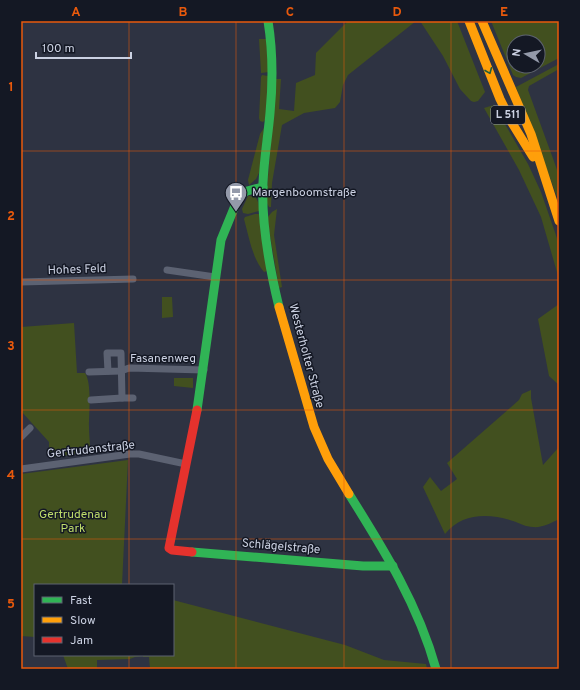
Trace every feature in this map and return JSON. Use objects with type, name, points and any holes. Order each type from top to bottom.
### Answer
[{"type":"main road","name":"Westerholter Straße","points":[[268,21],[272,58],[272,97],[262,187],[263,222],[266,251],[292,352],[311,418],[328,459],[393,566],[422,625],[436,669]]},
{"type":"main road","name":"L 511","points":[[469,21],[500,99],[530,151],[549,191]]},
{"type":"main road","name":"L 511","points":[[482,21],[531,134],[559,221]]},
{"type":"main road","points":[[186,464],[196,424],[221,240],[239,196],[247,191],[262,187]]},
{"type":"main road","name":"Schlägelstraße","points":[[186,464],[169,548],[172,550],[362,566],[393,566]]},
{"type":"street","points":[[167,270],[215,277]]},
{"type":"street","name":"Hohes Feld","points":[[21,282],[133,279]]},
{"type":"street","name":"Fasanenweg","points":[[108,371],[107,353],[121,353],[122,398]]},
{"type":"street","name":"Fasanenweg","points":[[90,372],[135,368],[204,370]]},
{"type":"street","points":[[91,400],[133,398]]},
{"type":"street","points":[[21,437],[30,428]]},
{"type":"street","name":"Gertrudenstraße","points":[[21,469],[130,454],[139,454],[186,464]]},
{"type":"green space","points":[[348,21],[416,21],[348,75],[343,85],[340,102],[335,108],[304,113],[282,125],[272,183],[271,207],[269,207],[266,201],[276,79],[281,79],[279,109],[294,111],[296,83],[315,75],[316,53]]},
{"type":"green space","points":[[420,21],[457,21],[485,92],[478,101],[471,101],[460,89],[443,56]]},
{"type":"green space","points":[[491,21],[559,21],[559,58],[546,65],[546,34],[506,34],[506,58]]},
{"type":"green space","points":[[259,39],[267,39],[269,72],[261,73]]},
{"type":"green space","points":[[559,64],[559,69],[529,86],[528,90],[559,175],[559,202],[516,87],[540,74],[546,74],[546,71]]},
{"type":"green space","points":[[513,74],[529,74],[521,78],[516,77]]},
{"type":"green space","points":[[262,75],[268,76],[267,118],[263,122],[260,121],[259,118]]},
{"type":"green space","points":[[494,105],[528,164],[541,192],[559,244],[559,279],[541,217],[519,170],[484,108]]},
{"type":"green space","points":[[264,128],[260,171],[256,179],[249,185],[248,180],[260,134]]},
{"type":"green space","points":[[248,196],[256,198],[259,211],[248,214],[243,213],[242,209]]},
{"type":"green space","points":[[277,209],[274,235],[282,287],[279,288],[267,218]]},
{"type":"green space","points":[[259,214],[267,271],[264,272],[254,254],[244,219],[245,217]]},
{"type":"green space","points":[[162,297],[172,297],[173,317],[162,318]]},
{"type":"green space","points":[[559,304],[559,385],[549,376],[538,319]]},
{"type":"green space","points":[[74,323],[77,373],[85,373],[89,384],[90,449],[89,452],[49,458],[49,442],[21,411],[21,327]]},
{"type":"green space","points":[[174,378],[193,378],[193,388],[174,386]]},
{"type":"green space","points":[[531,390],[531,398],[543,465],[559,447],[559,519],[546,525],[536,527],[528,526],[504,518],[485,516],[476,517],[459,522],[445,534],[423,487],[430,477],[441,491],[457,479],[447,463],[519,400],[522,394]]},
{"type":"green space","name":"Gertrudenau Park","points":[[128,460],[122,584],[34,584],[34,637],[21,636],[21,474]]},
{"type":"green space","points":[[174,600],[345,645],[384,660],[426,664],[427,669],[150,669],[149,657],[143,657],[174,656]]},
{"type":"green space","points":[[63,656],[143,656],[130,659],[97,660],[97,669],[68,669]]},
{"type":"traffic: fast","points":[[268,21],[272,56],[272,90],[264,174],[263,214],[269,261],[279,307]]},
{"type":"traffic: fast","points":[[197,410],[221,240],[239,196],[247,191],[263,187]]},
{"type":"traffic: fast","points":[[349,494],[375,536],[410,600],[429,645],[436,669]]},
{"type":"traffic: fast","points":[[192,552],[363,566],[393,566]]},
{"type":"traffic: slow","points":[[469,21],[500,99],[512,123],[533,157]]},
{"type":"traffic: slow","points":[[482,21],[531,134],[559,221]]},
{"type":"traffic: slow","points":[[279,307],[314,427],[328,459],[349,494]]},
{"type":"traffic: jam","points":[[192,552],[172,550],[169,548],[197,410]]},
{"type":"place","name":"Margenboomstraße","points":[[236,212]]}]
